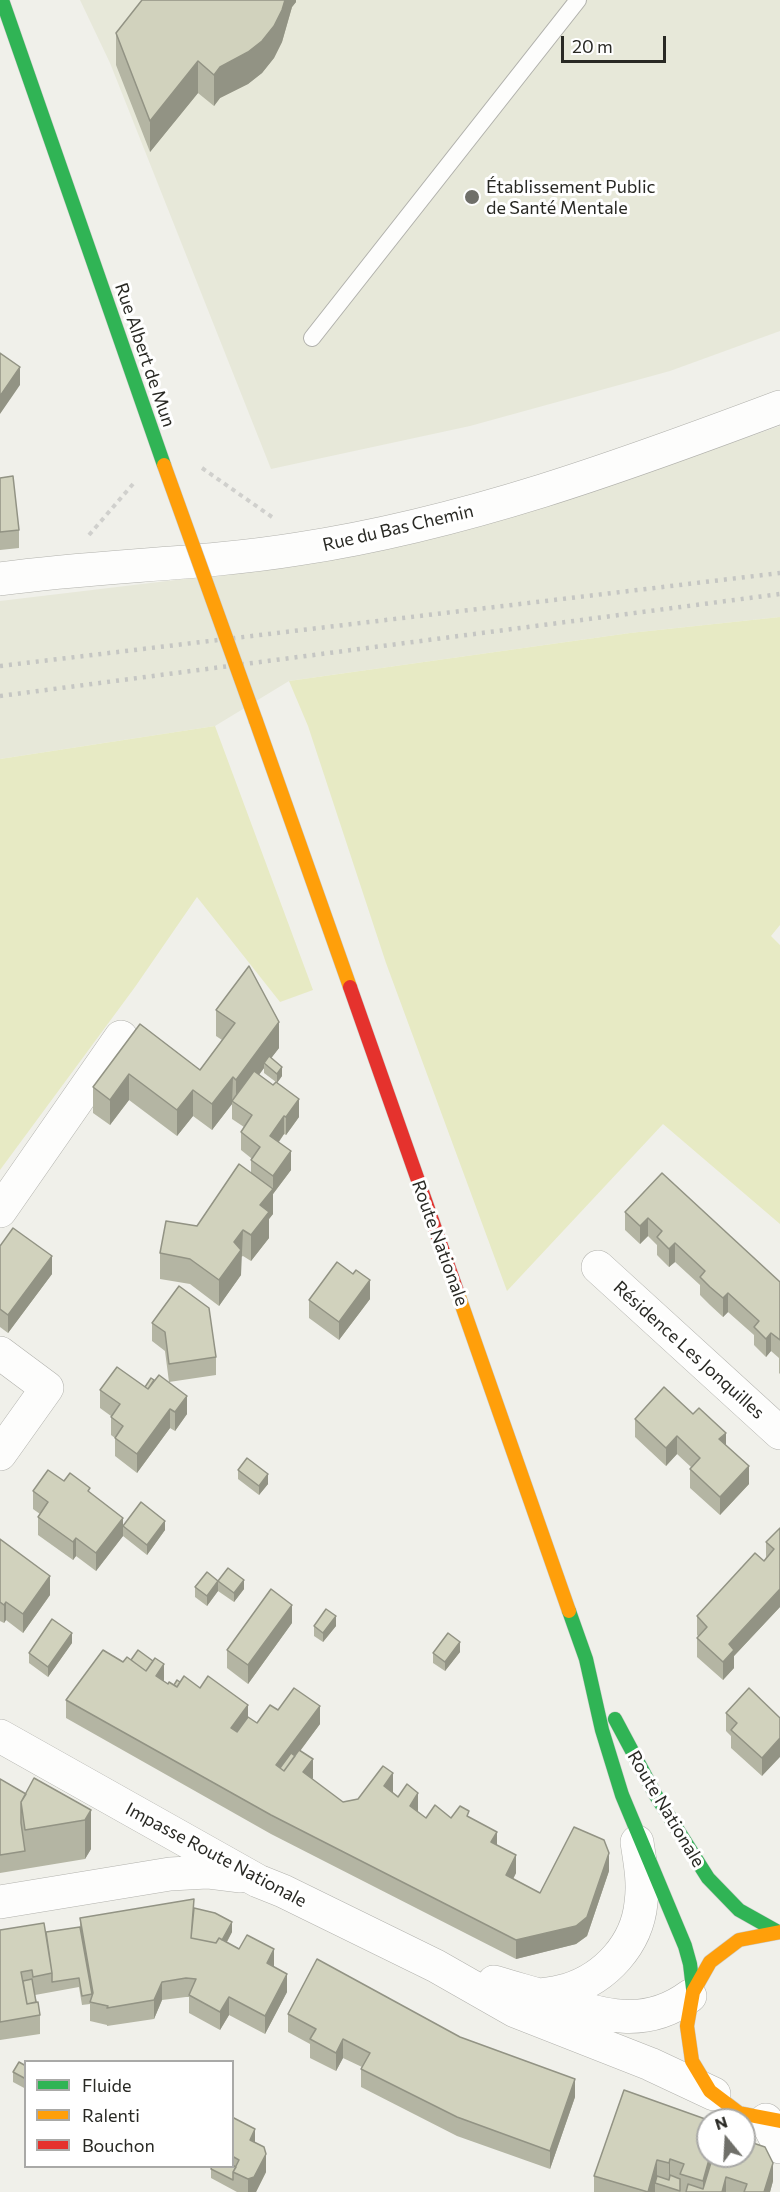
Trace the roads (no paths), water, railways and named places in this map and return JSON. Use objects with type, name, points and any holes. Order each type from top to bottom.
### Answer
[{"type":"main road","name":"Rue Albert de Mun","points":[[2,0],[256,721]]},
{"type":"main road","name":"Route Nationale","points":[[256,721],[586,1659],[612,1763],[636,1832],[685,1946],[690,1964],[691,1993]]},
{"type":"main road","name":"Route Nationale","points":[[586,1659],[633,1756],[668,1817],[712,1884],[729,1902],[754,1921],[779,1932]]},
{"type":"main road","points":[[775,2129],[734,2109],[714,2094],[699,2075],[689,2053],[685,2028],[691,1993],[708,1965],[731,1946],[749,1937],[779,1932]]},
{"type":"street","name":"Rue du Bas Chemin","points":[[0,579],[53,571],[296,550],[352,540],[517,500],[690,441],[780,407]]},
{"type":"street","points":[[0,1211],[121,1037]]},
{"type":"street","name":"Résidence Les Jonquilles","points":[[598,1267],[780,1433]]},
{"type":"street","points":[[0,1353],[47,1388],[0,1454]]},
{"type":"street","name":"Impasse Route Nationale","points":[[0,1736],[258,1881],[436,1966],[515,2011],[650,2064],[714,2094]]},
{"type":"street","name":"Route Nationale","points":[[539,1995],[566,1990],[591,1980],[611,1965],[625,1949],[636,1927],[641,1904],[642,1875],[636,1832]]},
{"type":"street","points":[[0,1902],[189,1872],[223,1874],[258,1881]]},
{"type":"street","name":"Impasse Route Nationale","points":[[436,1966],[595,2012],[624,2018],[653,2013],[674,2006],[691,1993]]},
{"type":"lane","points":[[312,339],[578,0]]},
{"type":"railway","points":[[0,666],[780,573]]},
{"type":"railway","points":[[0,696],[780,594]]},
{"type":"place","name":"Établissement Public de Santé Mentale","points":[[472,197]]}]
